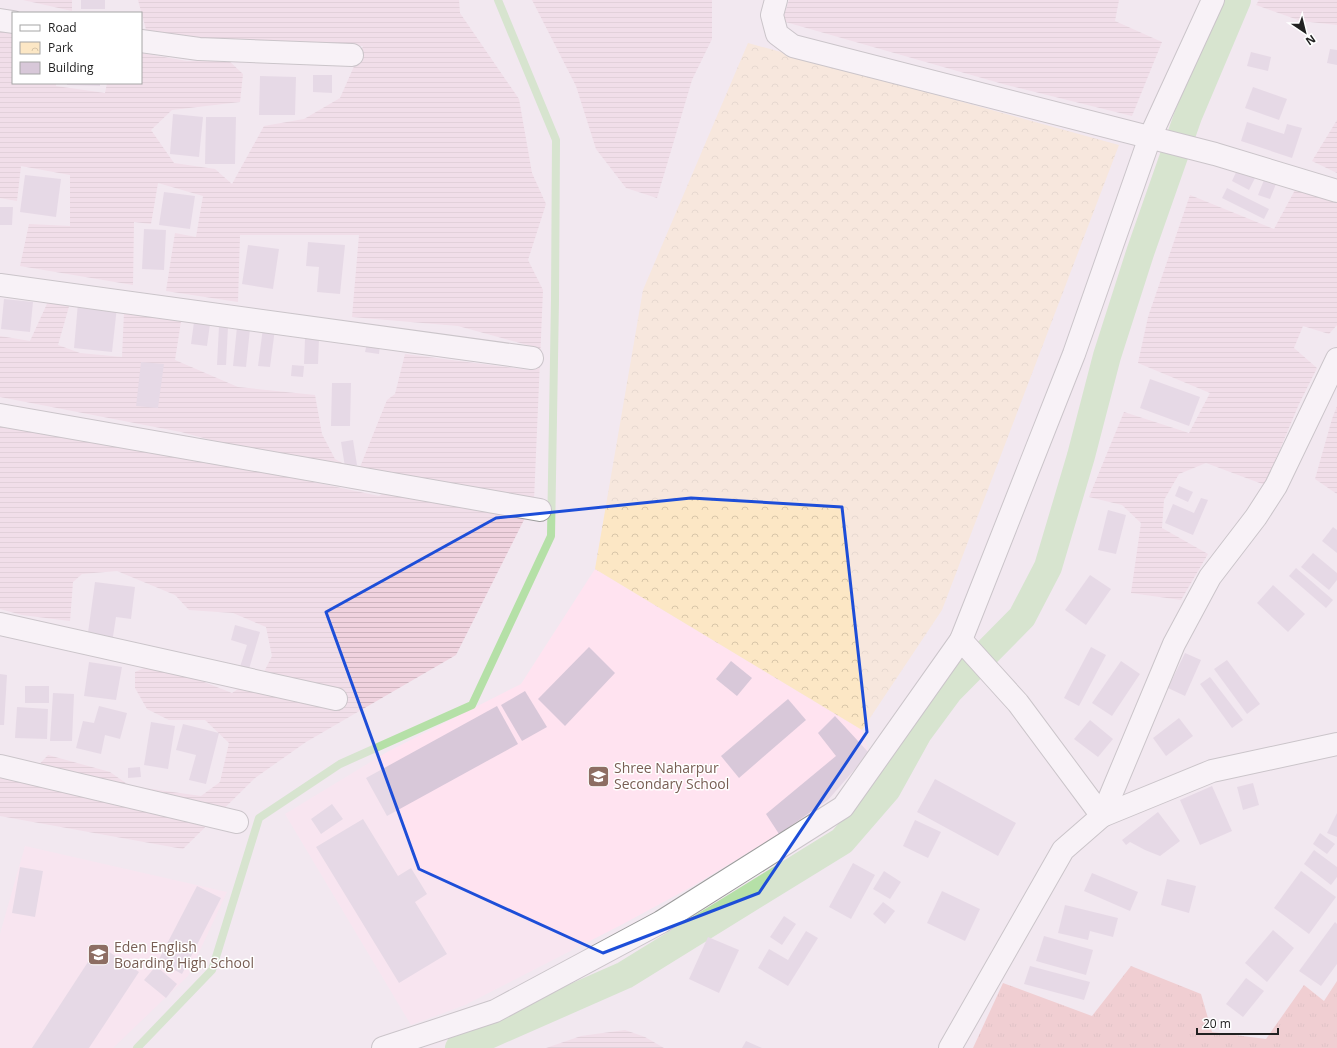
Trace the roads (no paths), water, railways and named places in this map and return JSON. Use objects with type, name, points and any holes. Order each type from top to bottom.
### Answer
[{"type":"street","points":[[776,0],[772,15],[777,34],[793,46],[1214,154],[1337,192]]},
{"type":"street","points":[[383,1048],[495,1011],[661,922],[843,807],[962,641],[1074,354],[1151,138],[1213,0]]},
{"type":"street","points":[[0,20],[12,22]]},
{"type":"street","points":[[142,41],[199,49],[352,55]]},
{"type":"street","points":[[0,285],[532,358]]},
{"type":"street","points":[[1102,816],[1174,644],[1210,577],[1256,517],[1276,486],[1337,359]]},
{"type":"street","points":[[0,414],[540,510]]},
{"type":"street","points":[[0,624],[336,700]]},
{"type":"street","points":[[962,641],[1018,703],[1102,816]]},
{"type":"street","points":[[950,1048],[1063,850],[1102,816],[1212,771],[1337,744]]},
{"type":"street","points":[[0,766],[237,822]]},
{"type":"waterway","points":[[137,1048],[212,970],[259,818],[340,764],[472,705],[551,536],[556,140],[498,0]]},
{"type":"waterway","points":[[459,1048],[625,975],[842,841],[887,789],[918,733],[949,691],[1022,617],[1048,567],[1081,456],[1107,356],[1140,253],[1188,116],[1237,0]]},
{"type":"place","name":"Shree Naharpur Secondary School","points":[[598,776]]},
{"type":"place","name":"Eden English Boarding High School","points":[[99,955]]}]
